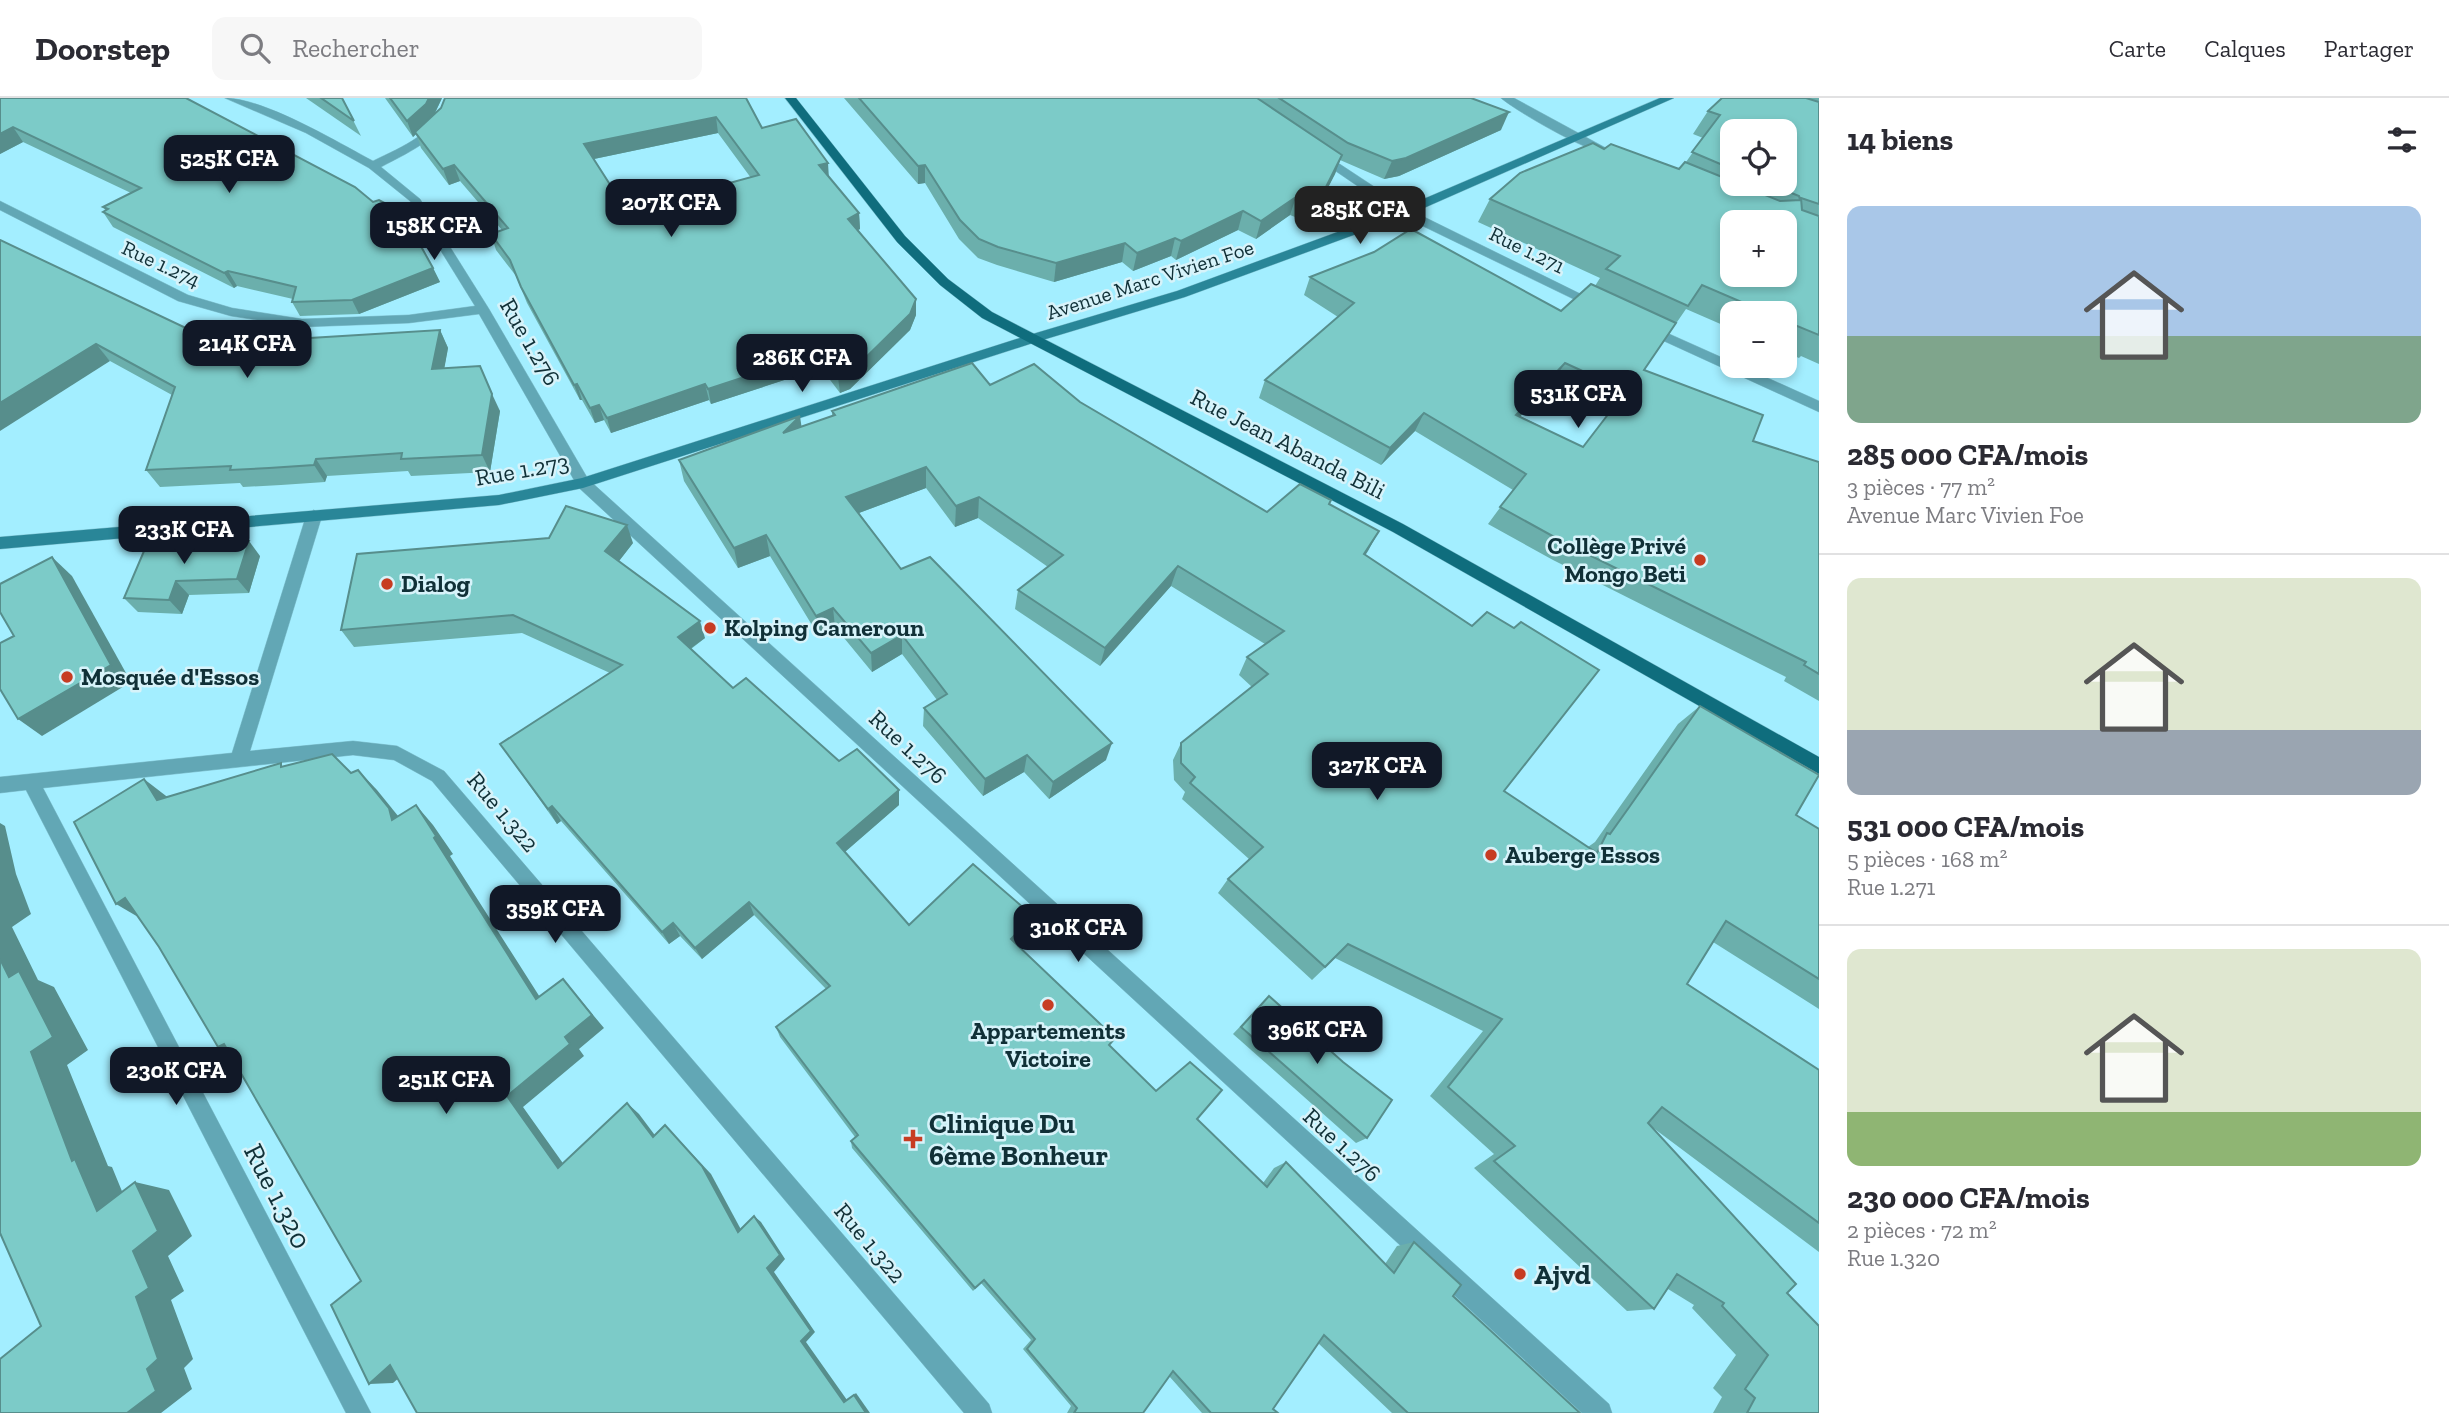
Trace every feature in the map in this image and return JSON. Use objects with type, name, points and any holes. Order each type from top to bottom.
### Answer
[{"type":"main road","name":"Rue Jean Abanda Bili","points":[[790,98],[892,229],[944,282],[987,315],[1398,528],[1819,766]]},
{"type":"main road","name":"Avenue Marc Vivien Foe","points":[[1031,339],[1181,294],[1404,212],[1669,98]]},
{"type":"main road","name":"Rue 1.273","points":[[0,543],[499,499],[583,483],[1031,339]]},
{"type":"street","name":"Rue 1.276","points":[[230,98],[310,131],[373,166],[414,199],[483,309],[583,483],[1600,1413]]},
{"type":"street","points":[[373,166],[432,133],[450,108],[450,98]]},
{"type":"street","points":[[1506,98],[1577,139],[1622,159]]},
{"type":"street","name":"Rue 1.271","points":[[1303,144],[1404,212],[1616,313]]},
{"type":"street","name":"Rue 1.274","points":[[0,205],[183,298],[231,312],[302,323],[409,319],[483,309]]},
{"type":"street","points":[[1628,319],[1819,407]]},
{"type":"street","points":[[239,760],[314,516]]},
{"type":"street","name":"Rue 1.322","points":[[0,785],[353,748],[397,753],[438,776],[980,1413]]},
{"type":"street","name":"Rue 1.320","points":[[31,782],[359,1413]]},
{"type":"building","points":[[0,98],[186,98],[355,187],[373,202],[379,200],[402,212],[433,268],[352,300],[292,302],[296,287],[228,271],[224,273],[103,212],[108,209],[103,207],[141,188],[13,127],[0,134]]},
{"type":"building","points":[[321,98],[342,98],[354,121]]},
{"type":"building","points":[[390,98],[429,98],[407,121]]},
{"type":"building","points":[[445,98],[746,98],[762,128],[796,119],[828,163],[819,165],[859,213],[848,219],[916,299],[910,314],[849,374],[838,377],[820,352],[708,389],[705,384],[607,418],[599,405],[590,408],[577,384],[574,385],[521,287],[510,260],[491,234],[508,228],[454,165],[443,169],[415,132],[441,108]],"holes":[[[716,117],[759,175],[627,211],[584,144]]]},
{"type":"building","points":[[859,98],[1257,98],[1342,155],[1325,189],[1301,198],[1296,197],[1261,221],[1243,211],[1181,241],[1175,238],[1137,253],[1125,243],[1056,263],[979,239],[960,220],[925,165],[918,166]]},
{"type":"building","points":[[1279,98],[1471,98],[1509,112],[1406,158],[1392,161],[1348,143]]},
{"type":"building","points":[[1722,98],[1806,98],[1819,102],[1819,204],[1801,198],[1802,210],[1819,216],[1819,335],[1797,326],[1797,301],[1739,301],[1702,285],[1688,306],[1606,269],[1620,256],[1490,199],[1520,173],[1593,143],[1604,149],[1611,144],[1679,169],[1685,162],[1720,176],[1720,196],[1768,196],[1780,201],[1800,200],[1797,195],[1797,119],[1720,119],[1720,164],[1692,152],[1720,115],[1708,111]]},
{"type":"building","points":[[1411,229],[1561,311],[1591,284],[1676,323],[1644,370],[1763,415],[1753,441],[1819,462],[1819,674],[1804,665],[1806,662],[1567,544],[1500,507],[1526,474],[1424,413],[1390,448],[1265,380],[1354,303],[1310,277],[1374,252]],"holes":[[[1565,363],[1626,391],[1583,447],[1516,415]]]},
{"type":"building","points":[[0,240],[207,338],[209,345],[247,342],[274,351],[277,340],[440,330],[432,369],[480,366],[492,394],[482,455],[401,459],[402,453],[316,459],[314,465],[269,468],[230,470],[231,466],[146,470],[175,387],[96,344],[0,403]]},
{"type":"building","points":[[972,363],[990,385],[1034,364],[1080,402],[1267,512],[1300,484],[1331,500],[1329,504],[1379,531],[1364,554],[1472,626],[1487,612],[1514,628],[1521,622],[1599,670],[1504,791],[1597,853],[1607,833],[1610,834],[1700,706],[1819,775],[1796,815],[1819,829],[1819,979],[1726,921],[1687,984],[1819,1070],[1819,1223],[1662,1107],[1648,1123],[1796,1284],[1787,1293],[1819,1326],[1819,1413],[1747,1413],[1755,1398],[1745,1389],[1768,1355],[1722,1306],[1724,1303],[1677,1274],[1654,1309],[1494,1161],[1515,1146],[1448,1087],[1502,1019],[1348,944],[1325,967],[1228,879],[1263,847],[1190,783],[1195,777],[1181,763],[1181,743],[1268,674],[1247,657],[1284,631],[1178,566],[1105,648],[1018,590],[1063,555],[979,497],[956,506],[926,467],[846,497],[901,569],[930,557],[1112,743],[1053,782],[1027,755],[985,779],[924,708],[947,694],[902,635],[871,653],[833,608],[816,616],[766,535],[734,548],[679,460],[800,416],[783,433],[835,415],[832,411]]},
{"type":"building","points":[[566,506],[627,525],[605,551],[700,621],[678,637],[733,688],[746,678],[839,761],[857,749],[899,790],[837,843],[909,925],[973,864],[1033,916],[1011,939],[1115,1038],[1109,1045],[1156,1091],[1190,1062],[1222,1090],[1197,1119],[1267,1187],[1286,1162],[1394,1273],[1414,1242],[1461,1285],[1453,1296],[1580,1413],[1408,1413],[1324,1335],[1273,1409],[1278,1413],[1211,1413],[1173,1371],[1143,1413],[1074,1413],[1077,1408],[1027,1349],[1035,1339],[984,1280],[975,1288],[851,1141],[858,1135],[776,1027],[830,986],[749,902],[695,948],[673,923],[662,932],[552,806],[548,809],[500,744],[622,665],[513,615],[341,630],[357,554],[549,538]]},
{"type":"building","points":[[249,541],[237,579],[176,581],[169,600],[124,598],[147,544]]},
{"type":"building","points":[[52,557],[111,665],[18,719],[0,689],[0,643],[14,636],[0,612],[0,584]]},
{"type":"building","points":[[332,754],[351,773],[358,770],[389,808],[392,820],[416,805],[536,999],[563,979],[592,1015],[565,1037],[570,1044],[507,1096],[558,1168],[627,1103],[653,1137],[665,1125],[702,1166],[738,1232],[754,1216],[780,1255],[767,1268],[811,1331],[801,1341],[844,1402],[854,1395],[866,1413],[417,1413],[390,1365],[369,1384],[331,1305],[361,1281],[224,1044],[218,1047],[159,947],[125,898],[116,904],[74,822],[144,779],[157,800],[281,763],[281,767]]},
{"type":"building","points":[[0,959],[9,977],[19,971],[53,1037],[31,1052],[72,1161],[75,1159],[97,1211],[135,1182],[158,1231],[133,1251],[149,1288],[136,1297],[158,1359],[147,1369],[156,1391],[127,1413],[0,1413],[0,1359],[41,1326],[0,1233]]},
{"type":"building","points":[[1269,996],[1343,1062],[1392,1100],[1367,1138],[1241,1027]]},
{"type":"place","name":"Collège Privé Mongo Beti","points":[[1700,560]]},
{"type":"place","name":"Dialog","points":[[387,584]]},
{"type":"place","name":"Kolping Cameroun","points":[[710,628]]},
{"type":"place","name":"Mosquée d'Essos","points":[[67,677]]},
{"type":"place","name":"Auberge Essos","points":[[1491,855]]},
{"type":"place","name":"Appartements Victoire","points":[[1048,1005]]},
{"type":"place","name":"Clinique Du 6ème Bonheur","points":[[913,1139]]},
{"type":"place","name":"Ajvd","points":[[1520,1274]]}]
